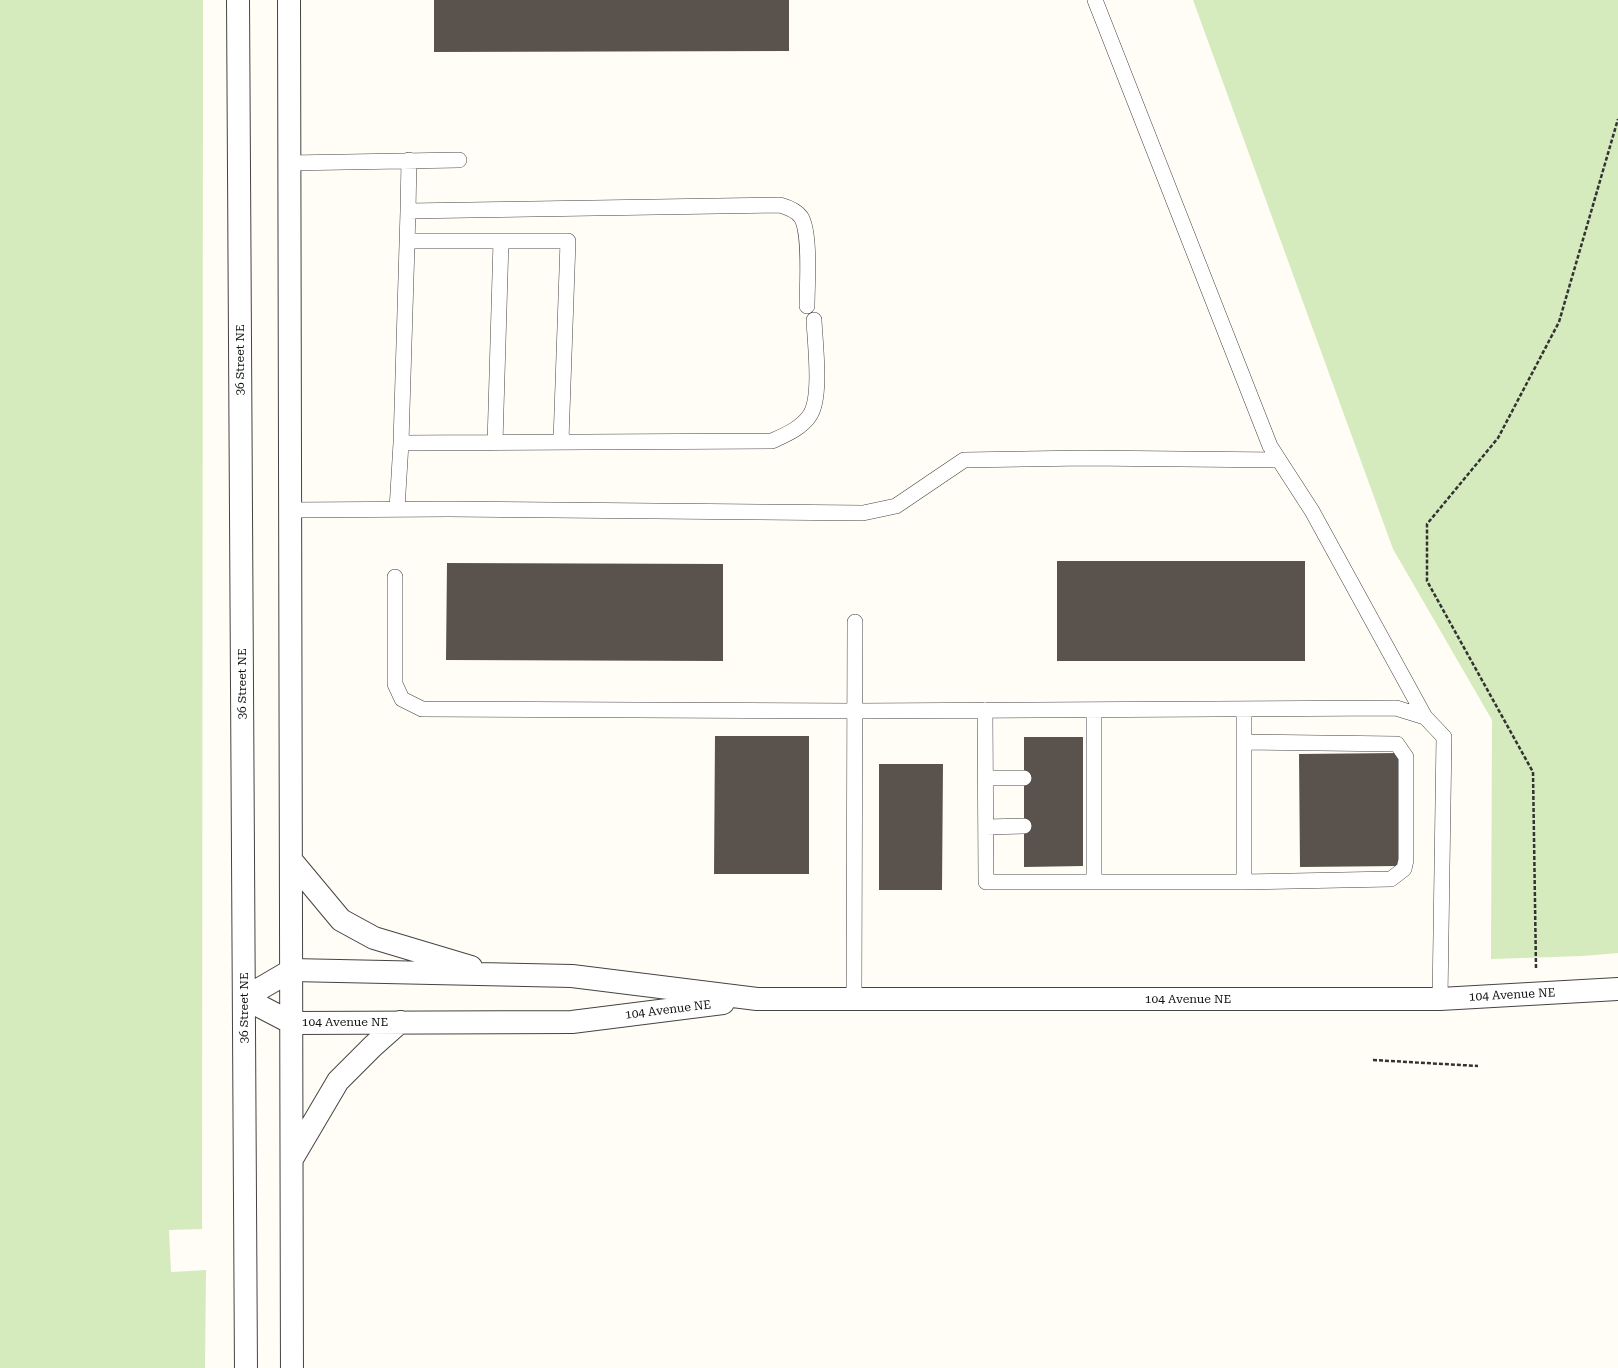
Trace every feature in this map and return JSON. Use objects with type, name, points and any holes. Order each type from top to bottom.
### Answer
[{"type":"street","name":"36 Street NE","points":[[238,0],[246,1368]]},
{"type":"street","points":[[289,0],[292,1368]]},
{"type":"street","points":[[291,860],[341,920],[374,938],[496,975]]},
{"type":"street","points":[[244,998],[292,970]]},
{"type":"street","name":"104 Avenue NE","points":[[292,970],[572,976],[757,999],[1440,999],[1618,989]]},
{"type":"street","name":"104 Avenue NE","points":[[244,998],[292,1023],[572,1022],[757,999]]},
{"type":"street","points":[[292,1160],[338,1081],[400,1022]]},
{"type":"lane","points":[[1096,0],[1270,446],[1312,511],[1425,717],[1444,737],[1440,999]]},
{"type":"lane","points":[[396,509],[401,444],[410,160]]},
{"type":"lane","points":[[289,163],[459,160]]},
{"type":"lane","points":[[408,211],[780,205],[790,208],[800,216],[806,231],[808,306]]},
{"type":"lane","points":[[408,241],[568,241],[561,442]]},
{"type":"lane","points":[[495,443],[501,241]]},
{"type":"lane","points":[[401,444],[772,442],[793,431],[810,415],[817,398],[814,320]]},
{"type":"lane","points":[[290,510],[396,509],[863,513],[896,506],[964,460],[1084,458],[1279,460]]},
{"type":"lane","points":[[395,577],[395,684],[402,699],[422,709],[855,711],[1396,708],[1425,717]]},
{"type":"lane","points":[[854,999],[855,622]]},
{"type":"lane","points":[[1244,709],[1244,882]]},
{"type":"lane","points":[[985,710],[986,882],[1244,882],[1391,879],[1404,869],[1406,860],[1406,757],[1397,744],[1244,742]]},
{"type":"lane","points":[[1094,710],[1088,777],[1088,826],[1094,882]]},
{"type":"lane","points":[[986,778],[1024,778]]},
{"type":"lane","points":[[986,827],[1024,826]]},
{"type":"path","points":[[1536,994],[1534,772],[1427,581],[1427,524],[1498,438],[1559,322],[1618,119]]},
{"type":"path","points":[[1373,1060],[1478,1066]]},
{"type":"green space","points":[[0,0],[203,0],[202,1229],[169,1230],[171,1272],[206,1270],[205,1368],[0,1368]]},
{"type":"green space","points":[[1193,0],[1618,0],[1618,953],[1583,956],[1491,959],[1492,720],[1393,549]]},
{"type":"building","points":[[434,0],[789,0],[789,51],[434,52]]},
{"type":"building","points":[[1057,561],[1305,561],[1305,661],[1057,661]]},
{"type":"building","points":[[447,563],[723,564],[723,661],[446,660]]},
{"type":"building","points":[[715,736],[809,736],[809,874],[714,874]]},
{"type":"building","points":[[1024,737],[1083,737],[1083,866],[1024,867]]},
{"type":"building","points":[[1398,753],[1399,866],[1300,867],[1299,754]]},
{"type":"building","points":[[879,764],[943,764],[942,890],[879,890]]}]
